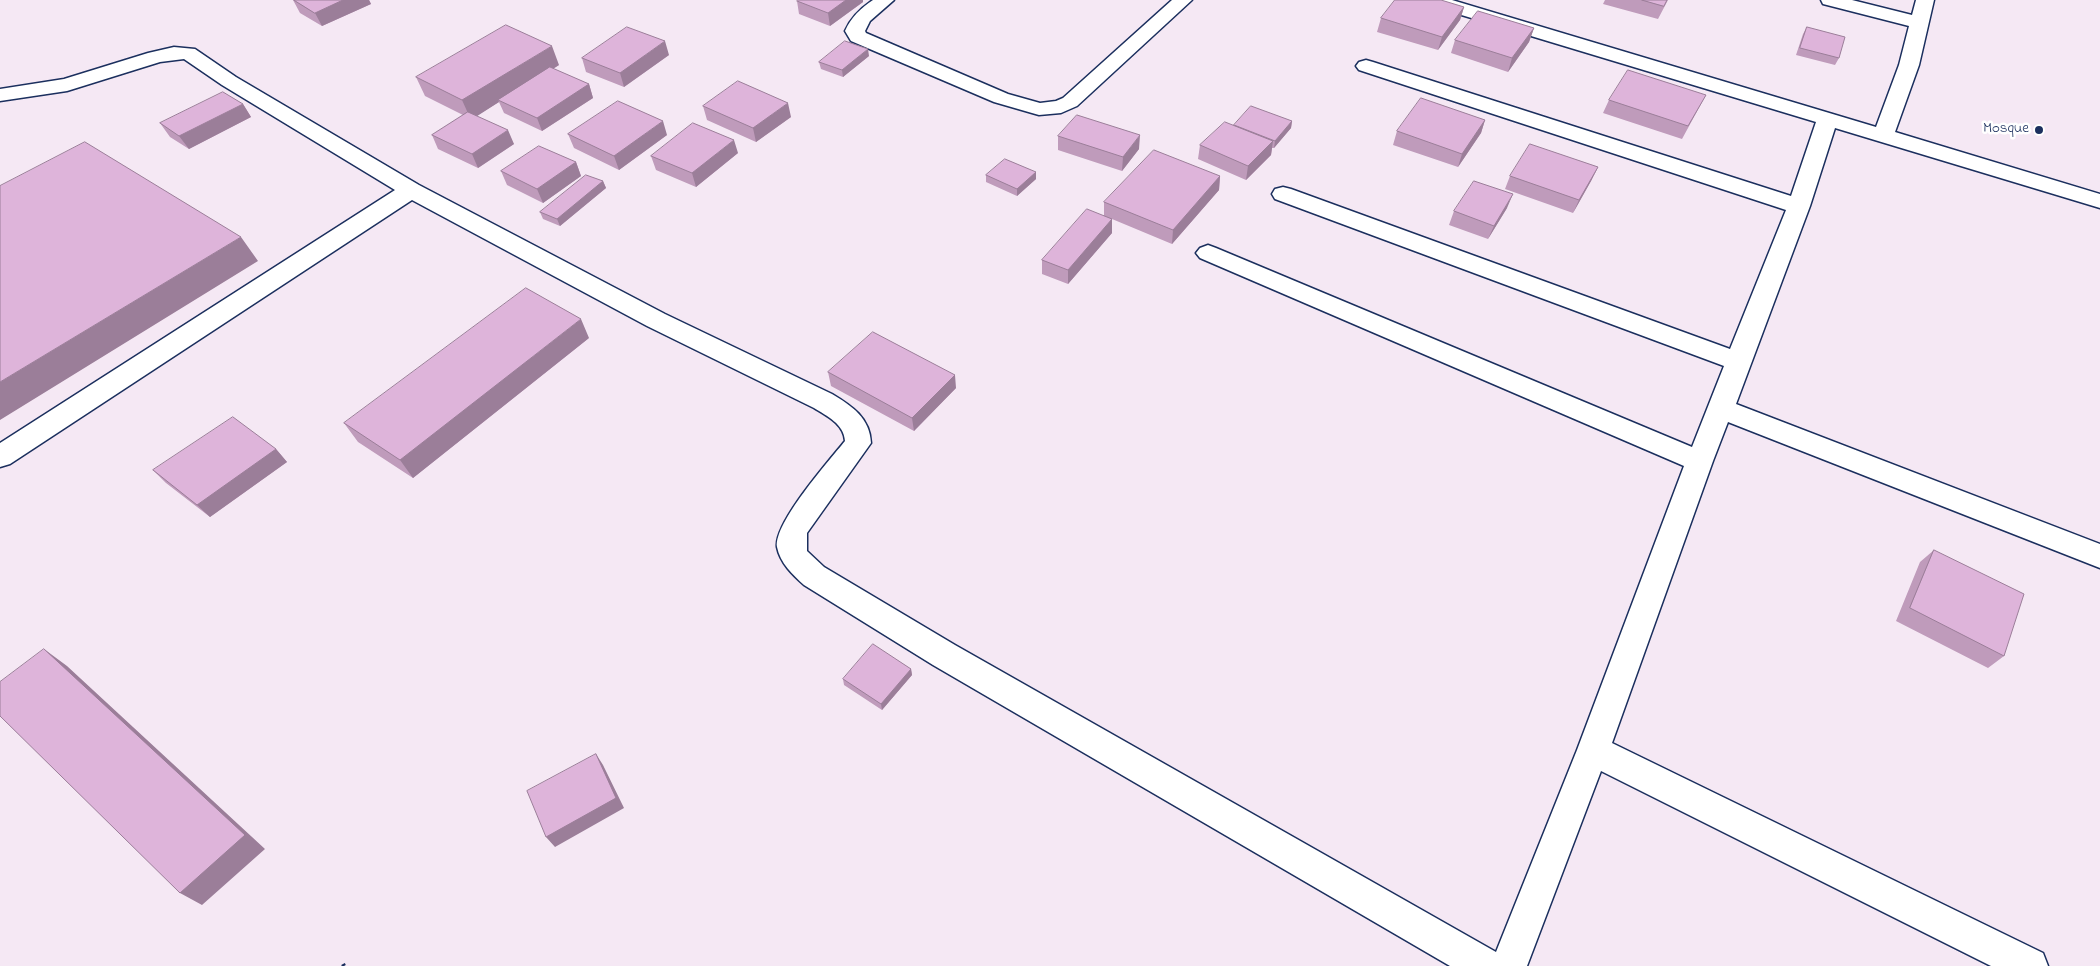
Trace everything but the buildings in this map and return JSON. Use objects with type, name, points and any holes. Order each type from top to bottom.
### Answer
[{"type":"street","points":[[885,0],[865,15],[857,24],[855,31],[858,37],[1001,98],[1039,109],[1061,107],[1070,102],[1183,0]]},
{"type":"street","points":[[1432,0],[2100,201]]},
{"type":"street","points":[[1830,0],[1919,23]]},
{"type":"street","points":[[1883,136],[1908,65],[1925,0]]},
{"type":"street","points":[[0,95],[67,85],[155,57],[174,53],[188,53],[229,81],[410,190],[656,320],[823,401],[841,412],[854,424],[859,435],[858,443],[790,536],[792,551],[798,562],[814,576],[944,655],[1485,966]]},
{"type":"street","points":[[1366,66],[1799,206]]},
{"type":"street","points":[[1509,966],[1593,750],[1699,461],[1722,409],[1738,362],[1799,206],[1827,120]]},
{"type":"street","points":[[0,458],[410,190]]},
{"type":"street","points":[[1283,194],[1738,362]]},
{"type":"street","points":[[1208,253],[1699,461]]},
{"type":"street","points":[[1722,409],[2100,556]]},
{"type":"street","points":[[1593,750],[2030,966]]},
{"type":"place","name":"Mosque","points":[[2039,130]]}]
